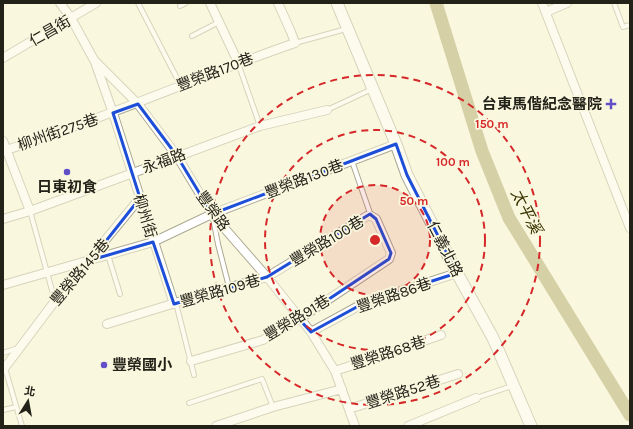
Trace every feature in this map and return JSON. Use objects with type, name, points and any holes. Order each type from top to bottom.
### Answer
[{"type":"street","name":"豐榮路","points":[[60,3],[71,18],[94,60],[138,104],[177,156],[212,214],[267,277],[299,319],[311,332],[335,371],[354,426]]},
{"type":"street","name":"仁昌街","points":[[3,58],[96,3]]},
{"type":"street","points":[[210,3],[238,62]]},
{"type":"street","points":[[278,3],[292,32],[294,43]]},
{"type":"street","name":"仁義北路","points":[[336,3],[396,144],[407,175],[457,273],[493,338],[531,426]]},
{"type":"street","points":[[542,3],[630,228]]},
{"type":"street","points":[[546,12],[568,3]]},
{"type":"street","name":"豐榮路170巷","points":[[113,113],[138,104],[180,84],[294,43]]},
{"type":"street","name":"柳州街","points":[[94,60],[113,113],[153,242],[175,304]]},
{"type":"street","name":"永福路","points":[[3,219],[30,211],[260,126],[327,110]]},
{"type":"street","name":"柳州街275巷","points":[[5,150],[113,113]]},
{"type":"street","points":[[3,141],[5,150],[30,211]]},
{"type":"street","name":"豐榮路130巷","points":[[3,285],[153,242],[212,214],[396,144]]},
{"type":"street","name":"豐榮路145巷","points":[[4,369],[56,300],[91,260],[140,198]]},
{"type":"street","name":"豐榮路100巷","points":[[267,277],[367,216],[371,216],[376,219],[391,253]]},
{"type":"street","name":"豐榮路91巷","points":[[191,361],[263,340],[299,319],[389,259],[391,253]]},
{"type":"street","name":"豐榮路86巷","points":[[311,332],[364,303],[457,273]]},
{"type":"street","name":"豐榮路109巷","points":[[107,324],[267,277]]},
{"type":"street","name":"豐榮路68巷","points":[[335,371],[441,335]]},
{"type":"street","name":"豐榮路52巷","points":[[349,409],[458,374]]},
{"type":"street","points":[[216,426],[274,407],[342,389]]},
{"type":"street","points":[[408,426],[476,398]]},
{"type":"lane","points":[[138,3],[180,84]]},
{"type":"lane","points":[[180,6],[186,3]]},
{"type":"lane","points":[[614,3],[623,27],[630,25]]},
{"type":"lane","points":[[192,36],[219,22]]},
{"type":"lane","points":[[294,43],[347,29]]},
{"type":"lane","points":[[238,62],[260,126]]},
{"type":"lane","points":[[327,110],[373,89]]},
{"type":"lane","points":[[352,161],[371,216]]},
{"type":"lane","points":[[30,211],[46,272],[56,300]]},
{"type":"lane","points":[[212,214],[218,244],[230,287]]},
{"type":"lane","points":[[108,255],[120,294]]},
{"type":"lane","points":[[175,304],[194,375]]},
{"type":"lane","points":[[3,353],[20,348]]},
{"type":"lane","points":[[4,369],[22,426]]},
{"type":"lane","points":[[189,403],[262,379],[274,407]]},
{"type":"lane","points":[[476,398],[514,385]]},
{"type":"lane","points":[[3,410],[16,407]]},
{"type":"highlighted area","points":[[138,104],[177,156],[212,214],[396,144],[407,175],[457,273],[364,303],[311,332],[299,319],[389,259],[391,253],[376,219],[370,214],[267,277],[174,304],[153,242],[91,260],[140,198],[113,113]]},
{"type":"waterway","name":"太平溪","points":[[436,3],[482,151],[509,218],[630,415]]},
{"type":"place","name":"台東馬偕紀念醫院","points":[[611,104]]},
{"type":"place","name":"日東初食","points":[[67,172]]},
{"type":"place","name":"豐榮國小","points":[[104,365]]}]
